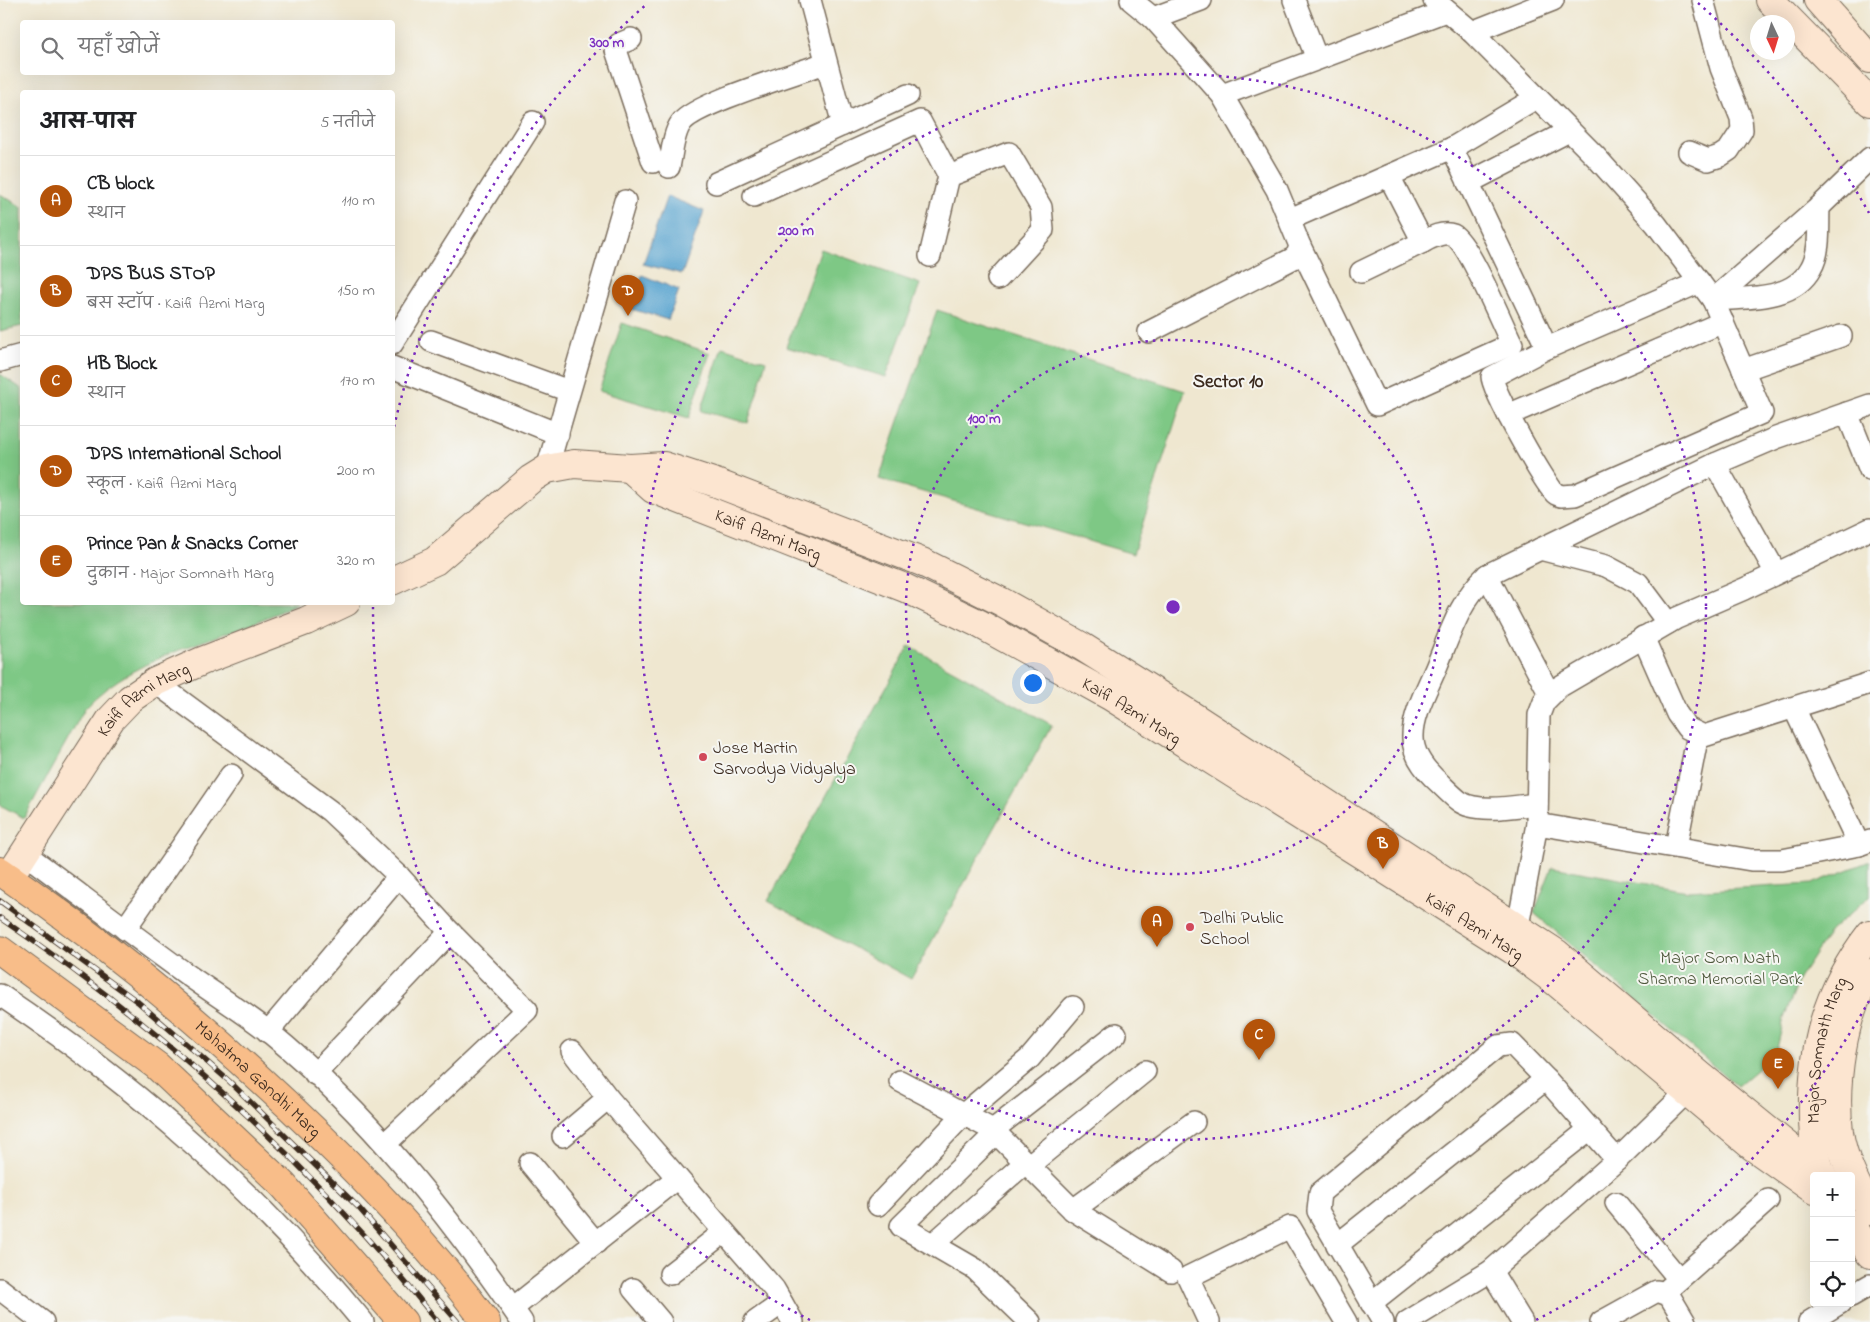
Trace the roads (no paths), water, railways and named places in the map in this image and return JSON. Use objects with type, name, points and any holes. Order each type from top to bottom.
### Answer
[{"type":"main road","name":"Mahatma Gandhi Marg","points":[[4,874],[102,945],[191,1015],[334,1147],[418,1239],[486,1322]]},
{"type":"main road","points":[[0,950],[157,1066],[283,1185],[403,1322]]},
{"type":"street","points":[[810,0],[843,125]]},
{"type":"street","points":[[1131,0],[1153,18],[1222,95],[1277,190],[1300,246],[1377,405],[1512,344],[1472,261],[1459,239],[1450,234],[1442,234],[1423,242],[1361,272]]},
{"type":"street","points":[[1153,18],[1201,0]]},
{"type":"street","points":[[1294,0],[1317,59]]},
{"type":"street","points":[[1472,32],[1553,0]]},
{"type":"street","points":[[1688,152],[1708,160],[1720,156],[1729,150],[1742,130],[1741,118],[1721,68],[1704,0]]},
{"type":"street","points":[[1770,0],[1870,102]]},
{"type":"street","points":[[1818,0],[1870,59]]},
{"type":"street","points":[[1222,95],[1317,59],[1440,5],[1472,32],[1569,131],[1656,224],[1700,282],[1713,300],[1762,413],[1568,497],[1561,496],[1552,492],[1508,415],[1493,386],[1492,377],[1547,348],[1700,282]]},
{"type":"street","points":[[631,39],[619,44],[616,50],[661,165],[677,131],[686,117],[727,97],[826,63]]},
{"type":"street","points":[[716,183],[908,95]]},
{"type":"street","points":[[1290,219],[1452,148],[1536,98]]},
{"type":"street","points":[[865,115],[880,139]]},
{"type":"street","points":[[754,196],[920,121],[949,176],[930,256]]},
{"type":"street","points":[[395,339],[533,122]]},
{"type":"street","points":[[1468,183],[1569,131]]},
{"type":"street","points":[[1452,148],[1547,348]]},
{"type":"street","points":[[949,176],[1009,153],[1041,207],[1043,230],[998,279]]},
{"type":"street","points":[[1713,300],[1820,207],[1870,158]]},
{"type":"street","points":[[1389,176],[1423,242]]},
{"type":"street","points":[[395,580],[435,561],[531,479],[547,469],[625,201]]},
{"type":"street","points":[[1713,300],[1786,291],[1801,282],[1812,268],[1817,246],[1820,207]]},
{"type":"street","points":[[1149,332],[1292,259],[1297,255],[1300,246]]},
{"type":"street","points":[[1508,415],[1723,322]]},
{"type":"street","points":[[1743,370],[1841,336]]},
{"type":"street","points":[[431,341],[569,391]]},
{"type":"street","points":[[0,361],[20,356]]},
{"type":"street","points":[[395,367],[558,434]]},
{"type":"street","points":[[1794,708],[1865,843],[1775,860],[1751,860],[1676,848],[1537,814],[1474,806],[1460,802],[1428,772],[1418,757],[1413,740],[1416,718],[1459,611],[1474,587],[1487,575],[1715,464],[1776,438],[1870,405]]},
{"type":"street","points":[[1847,413],[1870,470]]},
{"type":"street","name":"Kaifi Azmi Marg","points":[[547,469],[574,464],[630,468],[664,466],[716,483],[922,562],[1002,602],[1081,646],[1191,715],[1516,939],[1556,982],[1695,1085],[1752,1146],[1810,1174]]},
{"type":"street","points":[[1715,464],[1776,573]]},
{"type":"street","points":[[1516,939],[1537,814],[1539,715],[1544,702],[1550,695],[1558,687],[1668,623],[1870,529]]},
{"type":"street","points":[[1540,550],[1606,566],[1638,583],[1668,623]]},
{"type":"street","points":[[1487,575],[1550,695]]},
{"type":"street","name":"Kaifi Azmi Marg","points":[[4,874],[24,853],[111,719],[130,699],[154,682],[202,661],[306,621],[340,605]]},
{"type":"street","points":[[1643,637],[1677,714],[1688,728],[1704,736],[1870,683]]},
{"type":"street","points":[[154,682],[330,811],[399,876],[450,932],[527,1010],[386,1143]]},
{"type":"street","points":[[1676,848],[1698,734]]},
{"type":"street","points":[[125,929],[231,775]]},
{"type":"street","points":[[24,853],[125,929],[268,1032],[315,1074],[386,1143],[468,1243],[518,1315],[596,1243],[677,1178]]},
{"type":"street","points":[[268,1032],[399,876]]},
{"type":"street","points":[[315,1074],[450,932]]},
{"type":"street","name":"Major Somnath Marg","points":[[1817,1172],[1814,1143],[1813,1100],[1817,1044],[1834,991],[1844,969],[1870,934]]},
{"type":"street","name":"Major Somnath Marg","points":[[1870,973],[1858,993],[1843,1040],[1838,1106],[1840,1133],[1847,1163],[1870,1211]]},
{"type":"street","points":[[0,995],[48,1026],[150,1104],[218,1164],[295,1242],[363,1322]]},
{"type":"street","points":[[878,1205],[964,1114],[1030,1058],[1073,1007]]},
{"type":"street","points":[[1030,1322],[975,1269],[901,1226],[994,1131],[1116,1034]]},
{"type":"street","points":[[1383,1322],[1318,1211],[1320,1193],[1498,1046],[1512,1044],[1546,1078],[1617,1160]]},
{"type":"street","points":[[572,1051],[608,1098],[774,1289],[792,1322]]},
{"type":"street","points":[[934,1244],[1026,1164],[1145,1071]]},
{"type":"street","points":[[1337,1245],[1546,1078]]},
{"type":"street","points":[[900,1081],[994,1131],[1073,1210],[1171,1271]]},
{"type":"street","points":[[1407,1322],[1491,1271],[1617,1160],[1695,1085]]},
{"type":"street","points":[[563,1136],[608,1098]]},
{"type":"street","points":[[1073,1210],[1194,1122]]},
{"type":"street","points":[[1371,1302],[1590,1129]]},
{"type":"street","points":[[530,1163],[596,1243]]},
{"type":"street","points":[[1600,1322],[1650,1294],[1672,1286],[1768,1200]]},
{"type":"street","points":[[1616,1203],[1672,1286],[1685,1322]]},
{"type":"street","points":[[1210,1322],[1188,1277],[1290,1227],[1346,1322]]},
{"type":"street","points":[[1855,1230],[1870,1254]]},
{"type":"street","points":[[670,1274],[724,1232]]},
{"type":"street","points":[[1491,1271],[1522,1322]]},
{"type":"street","points":[[1855,1294],[1870,1285]]},
{"type":"street","points":[[0,1289],[43,1322]]},
{"type":"street","points":[[633,1289],[661,1322]]},
{"type":"street","points":[[755,1322],[782,1303]]},
{"type":"street","points":[[1809,1322],[1833,1307]]},
{"type":"water","points":[[667,196],[704,211],[682,274],[643,264]]},
{"type":"water","points":[[642,275],[679,290],[668,320],[631,309]]},
{"type":"railway","points":[[0,901],[138,1002],[229,1081],[358,1207],[458,1322]]},
{"type":"railway","points":[[0,918],[121,1006],[234,1104],[288,1155],[340,1209],[438,1322]]},
{"type":"place","name":"DPS International School","points":[[628,316]]},
{"type":"place","name":"Jose Martin Sarvodya Vidyalya","points":[[703,757]]},
{"type":"place","name":"DPS BUS STOP","points":[[1383,869]]},
{"type":"place","name":"Delhi Public School","points":[[1190,927]]},
{"type":"place","name":"CB block","points":[[1157,947]]},
{"type":"place","name":"HB Block","points":[[1259,1060]]},
{"type":"place","name":"Prince Pan & Snacks Corner","points":[[1778,1089]]},
{"type":"district","name":"Sector 10","points":[[1228,380]]},
{"type":"park label","name":"Major Som Nath Sharma Memorial Park","points":[[1720,968]]}]
